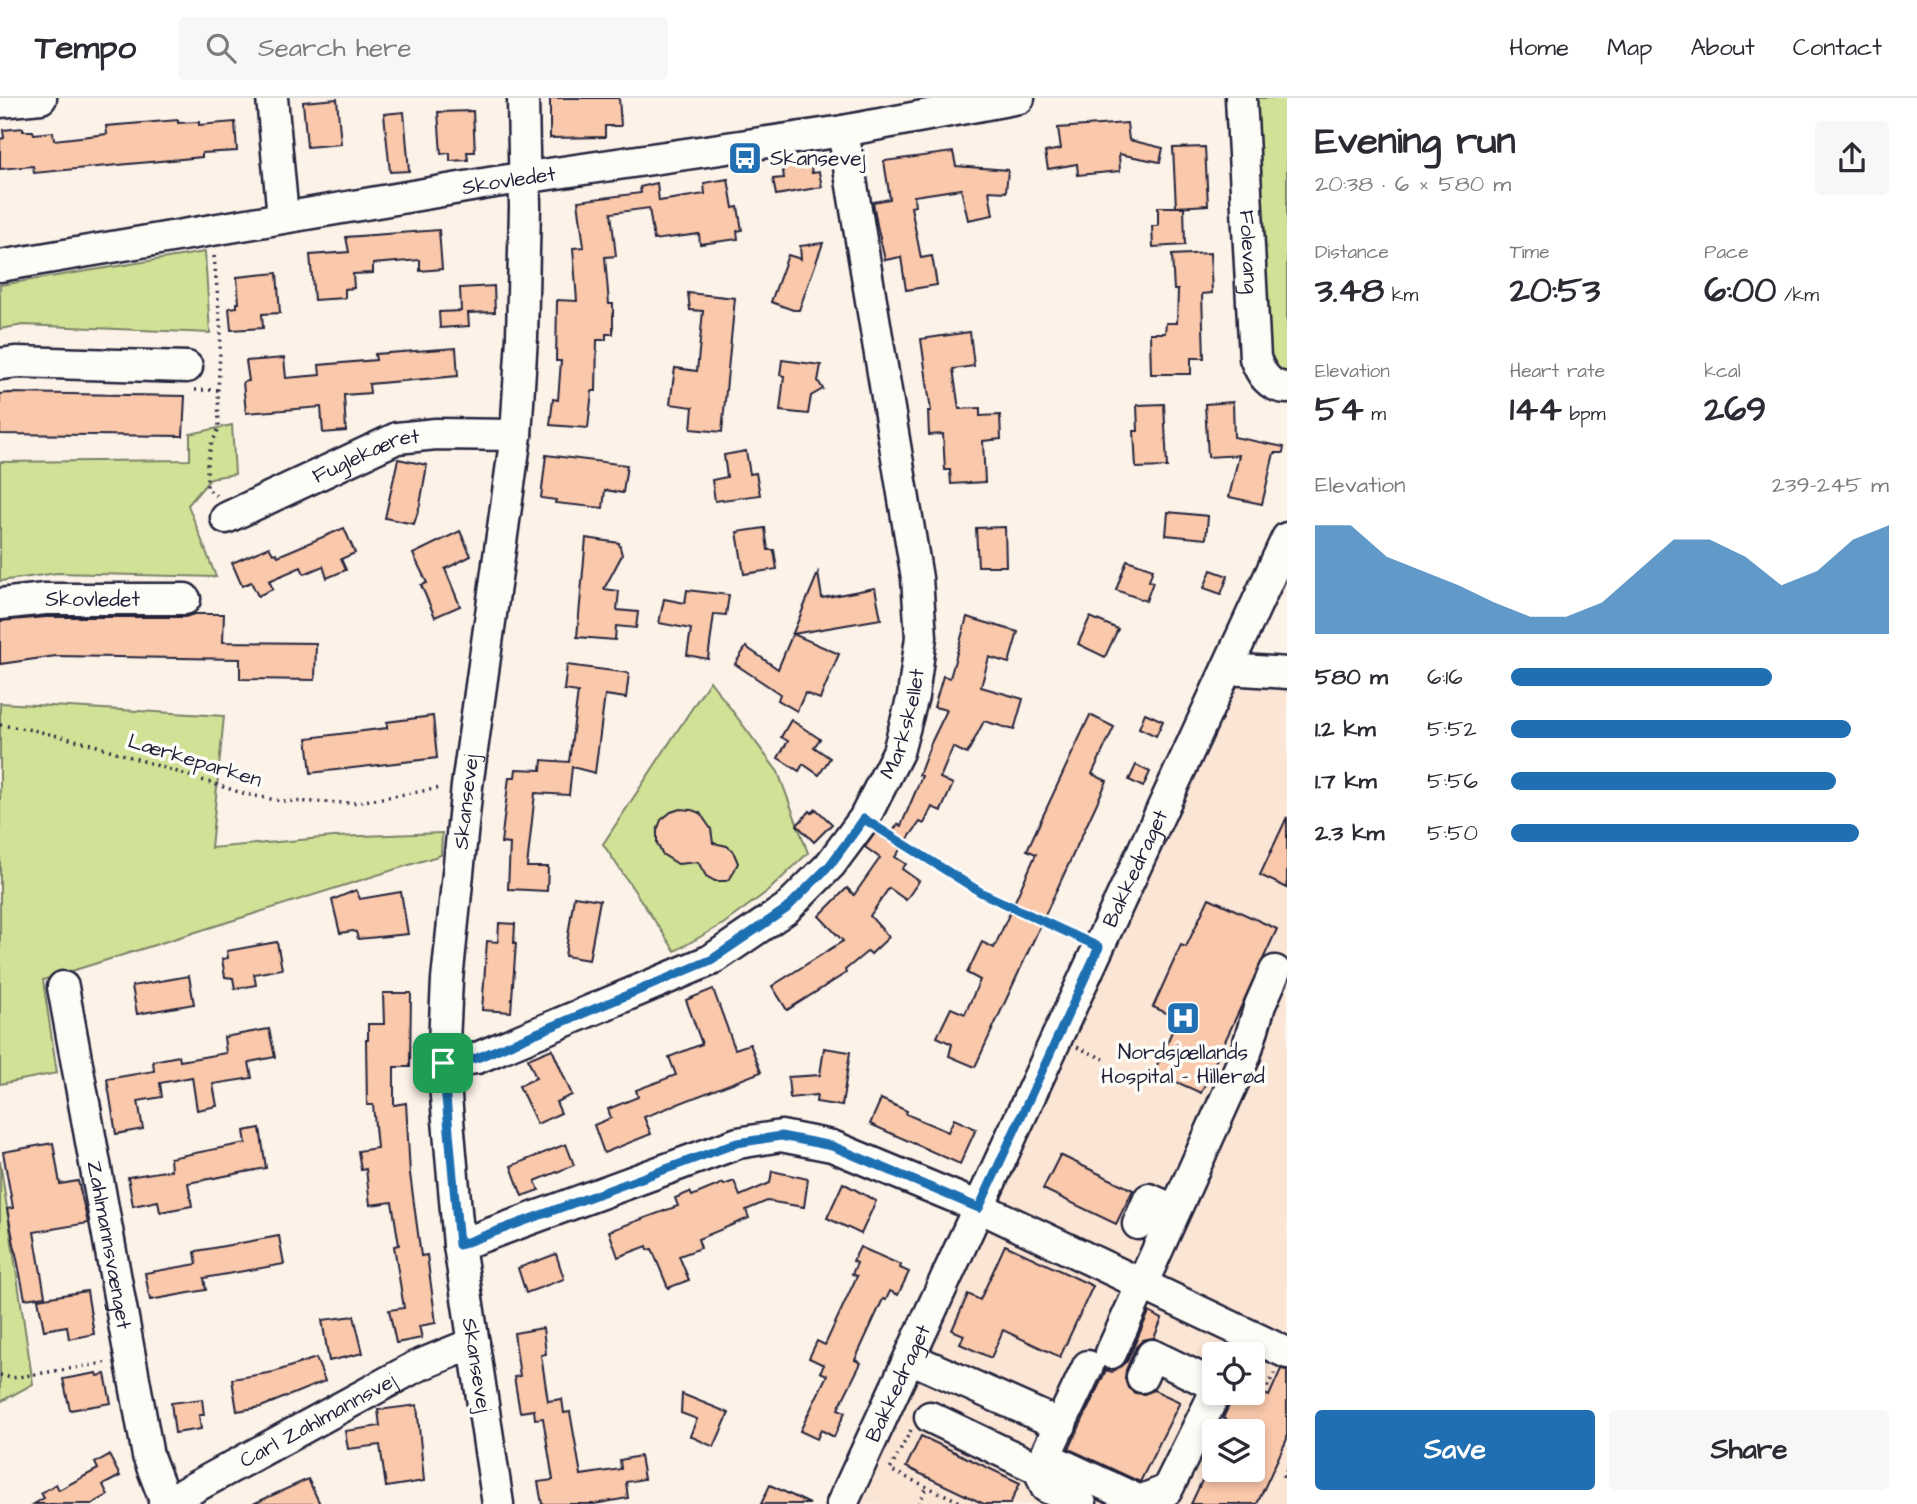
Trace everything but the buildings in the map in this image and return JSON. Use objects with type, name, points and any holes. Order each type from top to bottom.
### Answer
[{"type":"street","points":[[0,102],[41,98]]},
{"type":"street","points":[[272,98],[283,217]]},
{"type":"street","name":"Skansevej","points":[[498,1504],[459,1245],[443,1063],[454,906],[467,786],[516,435],[522,338],[526,177],[523,98]]},
{"type":"street","name":"Skovledet","points":[[0,266],[526,177],[843,131],[1019,98]]},
{"type":"street","name":"Folevang","points":[[1241,98],[1255,358],[1262,376],[1278,387],[1287,388]]},
{"type":"street","name":"Markskellet","points":[[443,1063],[477,1058],[711,960],[786,909],[830,865],[864,819],[898,752],[913,696],[921,637],[917,578],[843,131]]},
{"type":"street","points":[[0,364],[17,362],[187,367]]},
{"type":"street","name":"Fuglekæret","points":[[231,516],[397,438],[436,434],[516,435]]},
{"type":"street","name":"Bakkedraget","points":[[842,1504],[1287,538]]},
{"type":"street","name":"Skovledet","points":[[0,604],[45,599],[185,599]]},
{"type":"street","points":[[1227,669],[1287,673]]},
{"type":"street","points":[[1081,1504],[1046,1487],[1042,1463],[1140,1285],[1245,1056],[1260,1005],[1275,971]]},
{"type":"street","name":"Zahlmannsvænget","points":[[64,987],[148,1457],[165,1503]]},
{"type":"street","points":[[459,1245],[737,1143],[781,1136],[832,1146],[979,1208],[1140,1285],[1283,1359]]},
{"type":"street","points":[[1138,1224],[1149,1199],[1174,1210]]},
{"type":"street","name":"Carl Zahlmannsvej","points":[[165,1503],[415,1367],[474,1343]]},
{"type":"street","points":[[1142,1377],[1152,1354],[1202,1379]]},
{"type":"street","points":[[909,1359],[1061,1425]]},
{"type":"street","points":[[930,1417],[1139,1502],[1167,1490],[1209,1405]]},
{"type":"path","points":[[212,229],[221,332],[219,428],[211,445],[206,488],[231,516]]},
{"type":"path","name":"Lærkeparken","points":[[0,725],[90,744],[245,794],[281,802],[352,803],[467,786]]},
{"type":"path","points":[[864,819],[982,893],[1099,947]]},
{"type":"path","points":[[0,1375],[12,1378],[132,1359]]},
{"type":"path","points":[[1265,1385],[1268,1386],[1283,1359]]},
{"type":"path","points":[[930,1417],[912,1427],[890,1470],[965,1504]]},
{"type":"path","points":[[1287,1470],[1283,1476],[1287,1478]]},
{"type":"path","points":[[919,1504],[927,1486]]},
{"type":"shaded area","name":"Nordsjællands Hospital - Hillerød","points":[[1234,680],[1287,682],[1287,1504],[857,1504]]},
{"type":"green space","points":[[1255,98],[1287,98],[1287,376],[1273,368],[1265,353]]},
{"type":"green space","points":[[205,252],[210,333],[23,325],[0,329],[0,285]]},
{"type":"green space","points":[[232,425],[235,474],[211,478],[188,505],[216,577],[57,573],[0,581],[0,462],[190,460],[190,434]]},
{"type":"green space","points":[[710,681],[778,772],[808,853],[768,891],[723,924],[675,951],[603,844]]},
{"type":"green space","points":[[0,703],[224,716],[211,848],[334,837],[442,833],[441,855],[43,980],[57,1073],[0,1084]]},
{"type":"green space","points":[[0,1161],[33,1384],[0,1402]]},
{"type":"place","name":"Skansevej","points":[[745,158]]},
{"type":"place","name":"Nordsjællands Hospital - Hillerød","points":[[1183,1018]]},
{"type":"route","points":[[864,819],[982,893],[1099,947],[979,1208],[832,1146],[781,1136],[737,1143],[459,1245],[443,1063],[477,1058],[711,960],[786,909],[830,865],[864,819]]}]
